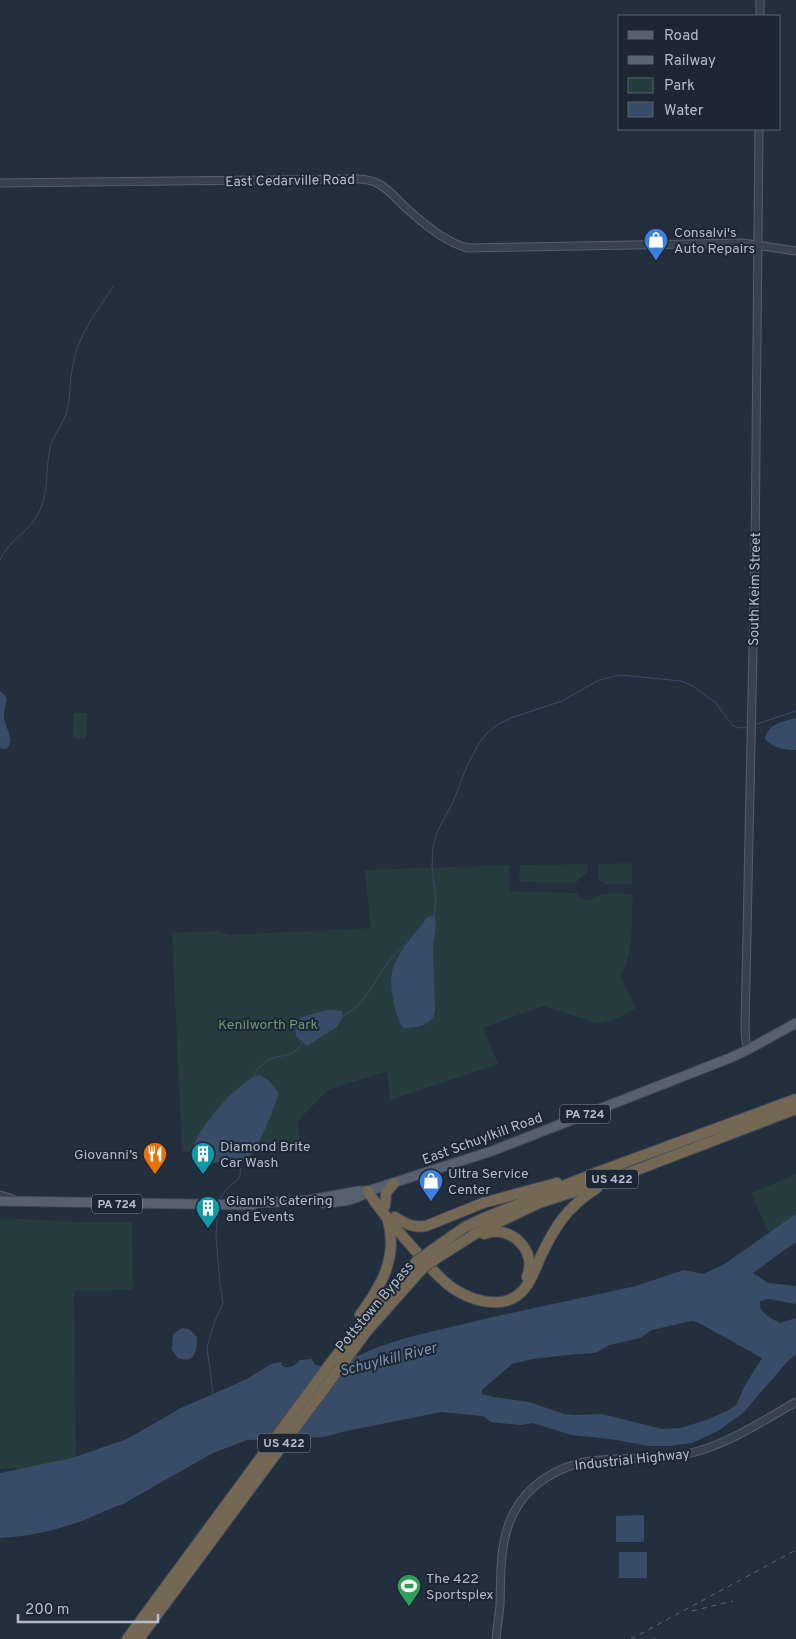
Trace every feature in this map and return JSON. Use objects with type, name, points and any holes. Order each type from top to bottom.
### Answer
[{"type":"highway","name":"Pottstown Bypass","points":[[127,1639],[350,1334],[385,1295],[465,1228],[484,1218],[593,1174],[796,1099]]},
{"type":"highway","name":"Pottstown Bypass","points":[[433,1255],[539,1203],[613,1179],[796,1109]]},
{"type":"highway","points":[[391,1217],[413,1226],[426,1226],[504,1196],[593,1174]]},
{"type":"highway","points":[[368,1191],[385,1206],[391,1217],[447,1284],[475,1299],[500,1303],[513,1298],[526,1287],[549,1238],[566,1212],[580,1199],[613,1179]]},
{"type":"highway","points":[[385,1206],[386,1193],[394,1183]]},
{"type":"highway","points":[[368,1191],[375,1202],[398,1223],[441,1274],[457,1286],[471,1293],[494,1298],[510,1295],[523,1284],[529,1269],[528,1256],[522,1244],[511,1234],[501,1232],[480,1236],[433,1255]]},
{"type":"highway","points":[[350,1334],[371,1300],[386,1270],[391,1253],[391,1217]]},
{"type":"highway","name":"Pottstown Bypass","points":[[139,1639],[367,1332],[420,1265]]},
{"type":"highway","points":[[147,1639],[201,1555]]},
{"type":"highway","points":[[119,1639],[163,1590]]},
{"type":"main road","name":"East Schuylkill Road","points":[[0,1201],[281,1206],[335,1202],[362,1196],[368,1191],[492,1151],[749,1049],[796,1023]]},
{"type":"street","points":[[760,0],[760,15]]},
{"type":"street","name":"South Keim Street","points":[[749,1049],[746,1042],[745,1028],[752,717],[759,130]]},
{"type":"street","name":"East Cedarville Road","points":[[0,183],[356,179],[367,180],[381,185],[420,220],[447,239],[468,248],[743,243],[796,251]]},
{"type":"street","points":[[0,1195],[20,1202]]},
{"type":"street","name":"Industrial Highway","points":[[496,1639],[500,1608],[503,1550],[508,1526],[521,1501],[540,1481],[562,1468],[585,1461],[680,1456],[710,1448],[727,1441],[796,1402]]},
{"type":"green space","points":[[74,713],[87,713],[86,739],[73,738]]},
{"type":"green space","points":[[632,863],[632,884],[604,884],[599,880],[598,864]]},
{"type":"green space","points":[[588,864],[587,873],[576,883],[519,882],[520,865]]},
{"type":"green space","name":"Kenilworth Park","points":[[509,865],[509,891],[576,893],[588,901],[607,893],[633,894],[630,947],[625,967],[620,976],[636,1008],[616,1019],[594,1024],[588,1020],[543,1006],[483,1028],[498,1064],[390,1100],[387,1071],[328,1090],[298,1121],[300,1148],[182,1152],[172,933],[219,931],[229,935],[371,928],[365,870]]},
{"type":"green space","points":[[796,1174],[796,1221],[771,1238],[751,1193]]},
{"type":"green space","points":[[0,1218],[78,1222],[132,1222],[133,1290],[74,1291],[76,1461],[29,1468],[0,1469]]},
{"type":"water","points":[[0,691],[6,696],[4,716],[10,741],[6,749],[0,748]]},
{"type":"water","points":[[796,718],[796,750],[779,748],[771,745],[765,739],[766,734],[773,727],[781,722]]},
{"type":"water","points":[[428,917],[435,917],[436,923],[433,948],[435,1012],[427,1023],[404,1028],[396,1014],[391,984],[392,972],[397,958],[407,943]]},
{"type":"water","points":[[327,1010],[342,1011],[343,1016],[337,1027],[307,1046],[296,1036],[295,1025],[302,1017]]},
{"type":"water","points":[[259,1075],[268,1080],[279,1093],[255,1149],[246,1159],[222,1161],[207,1165],[193,1148],[196,1139],[220,1106],[241,1086]]},
{"type":"water","name":"Schuylkill River","points":[[796,1214],[796,1242],[753,1273],[768,1283],[796,1286],[796,1304],[768,1299],[760,1301],[760,1305],[766,1315],[780,1323],[796,1318],[796,1354],[743,1413],[718,1431],[692,1443],[648,1446],[611,1439],[571,1435],[533,1423],[521,1425],[491,1422],[483,1416],[441,1412],[324,1437],[247,1440],[213,1453],[123,1504],[87,1519],[44,1532],[0,1538],[0,1473],[72,1458],[127,1439],[181,1408],[245,1380],[271,1364],[282,1362],[281,1365],[289,1367],[294,1366],[300,1360],[312,1359],[315,1365],[320,1366],[360,1355],[409,1337],[636,1286],[684,1270],[703,1274],[723,1265]],"holes":[[[691,1321],[697,1322],[762,1358],[744,1387],[737,1404],[727,1411],[706,1420],[681,1428],[662,1429],[602,1414],[564,1414],[529,1402],[482,1394],[482,1390],[512,1364],[532,1359],[596,1353],[609,1345],[640,1338],[652,1330]]]},
{"type":"water","points":[[182,1328],[189,1329],[197,1337],[194,1355],[188,1359],[178,1358],[172,1350],[173,1334]]},
{"type":"water","points":[[644,1515],[644,1542],[616,1542],[616,1516]]},
{"type":"water","points":[[619,1552],[647,1552],[647,1578],[619,1578]]},
{"type":"waterway","points":[[0,560],[10,545],[29,527],[39,512],[45,496],[51,444],[68,408],[75,354],[89,324],[113,287]]},
{"type":"waterway","points":[[434,917],[436,899],[432,866],[433,846],[438,830],[453,802],[467,766],[478,745],[487,733],[497,725],[511,718],[562,701],[599,680],[620,675],[681,681],[691,685],[715,702],[733,726],[740,728],[748,727]]},
{"type":"waterway","points":[[754,725],[796,711]]},
{"type":"waterway","points":[[343,1016],[356,1008],[368,994],[389,961],[402,947],[410,942]]},
{"type":"waterway","points":[[255,1076],[254,1073],[270,1059],[292,1053],[303,1042]]},
{"type":"waterway","points":[[218,1201],[240,1177],[241,1159]]},
{"type":"waterway","points":[[213,1394],[207,1347],[223,1303],[216,1237],[218,1207]]},
{"type":"railway","points":[[631,1639],[796,1550]]},
{"type":"railway","points":[[692,1611],[733,1601]]},
{"type":"place","name":"Consalvi's Auto Repairs","points":[[656,261]]},
{"type":"place","name":"Giovanni’s","points":[[155,1175]]},
{"type":"place","name":"Diamond Brite Car Wash","points":[[203,1175]]},
{"type":"place","name":"Ultra Service Center","points":[[431,1202]]},
{"type":"place","name":"Gianni’s Catering and Events","points":[[208,1229]]},
{"type":"place","name":"The 422 Sportsplex","points":[[409,1607]]}]
